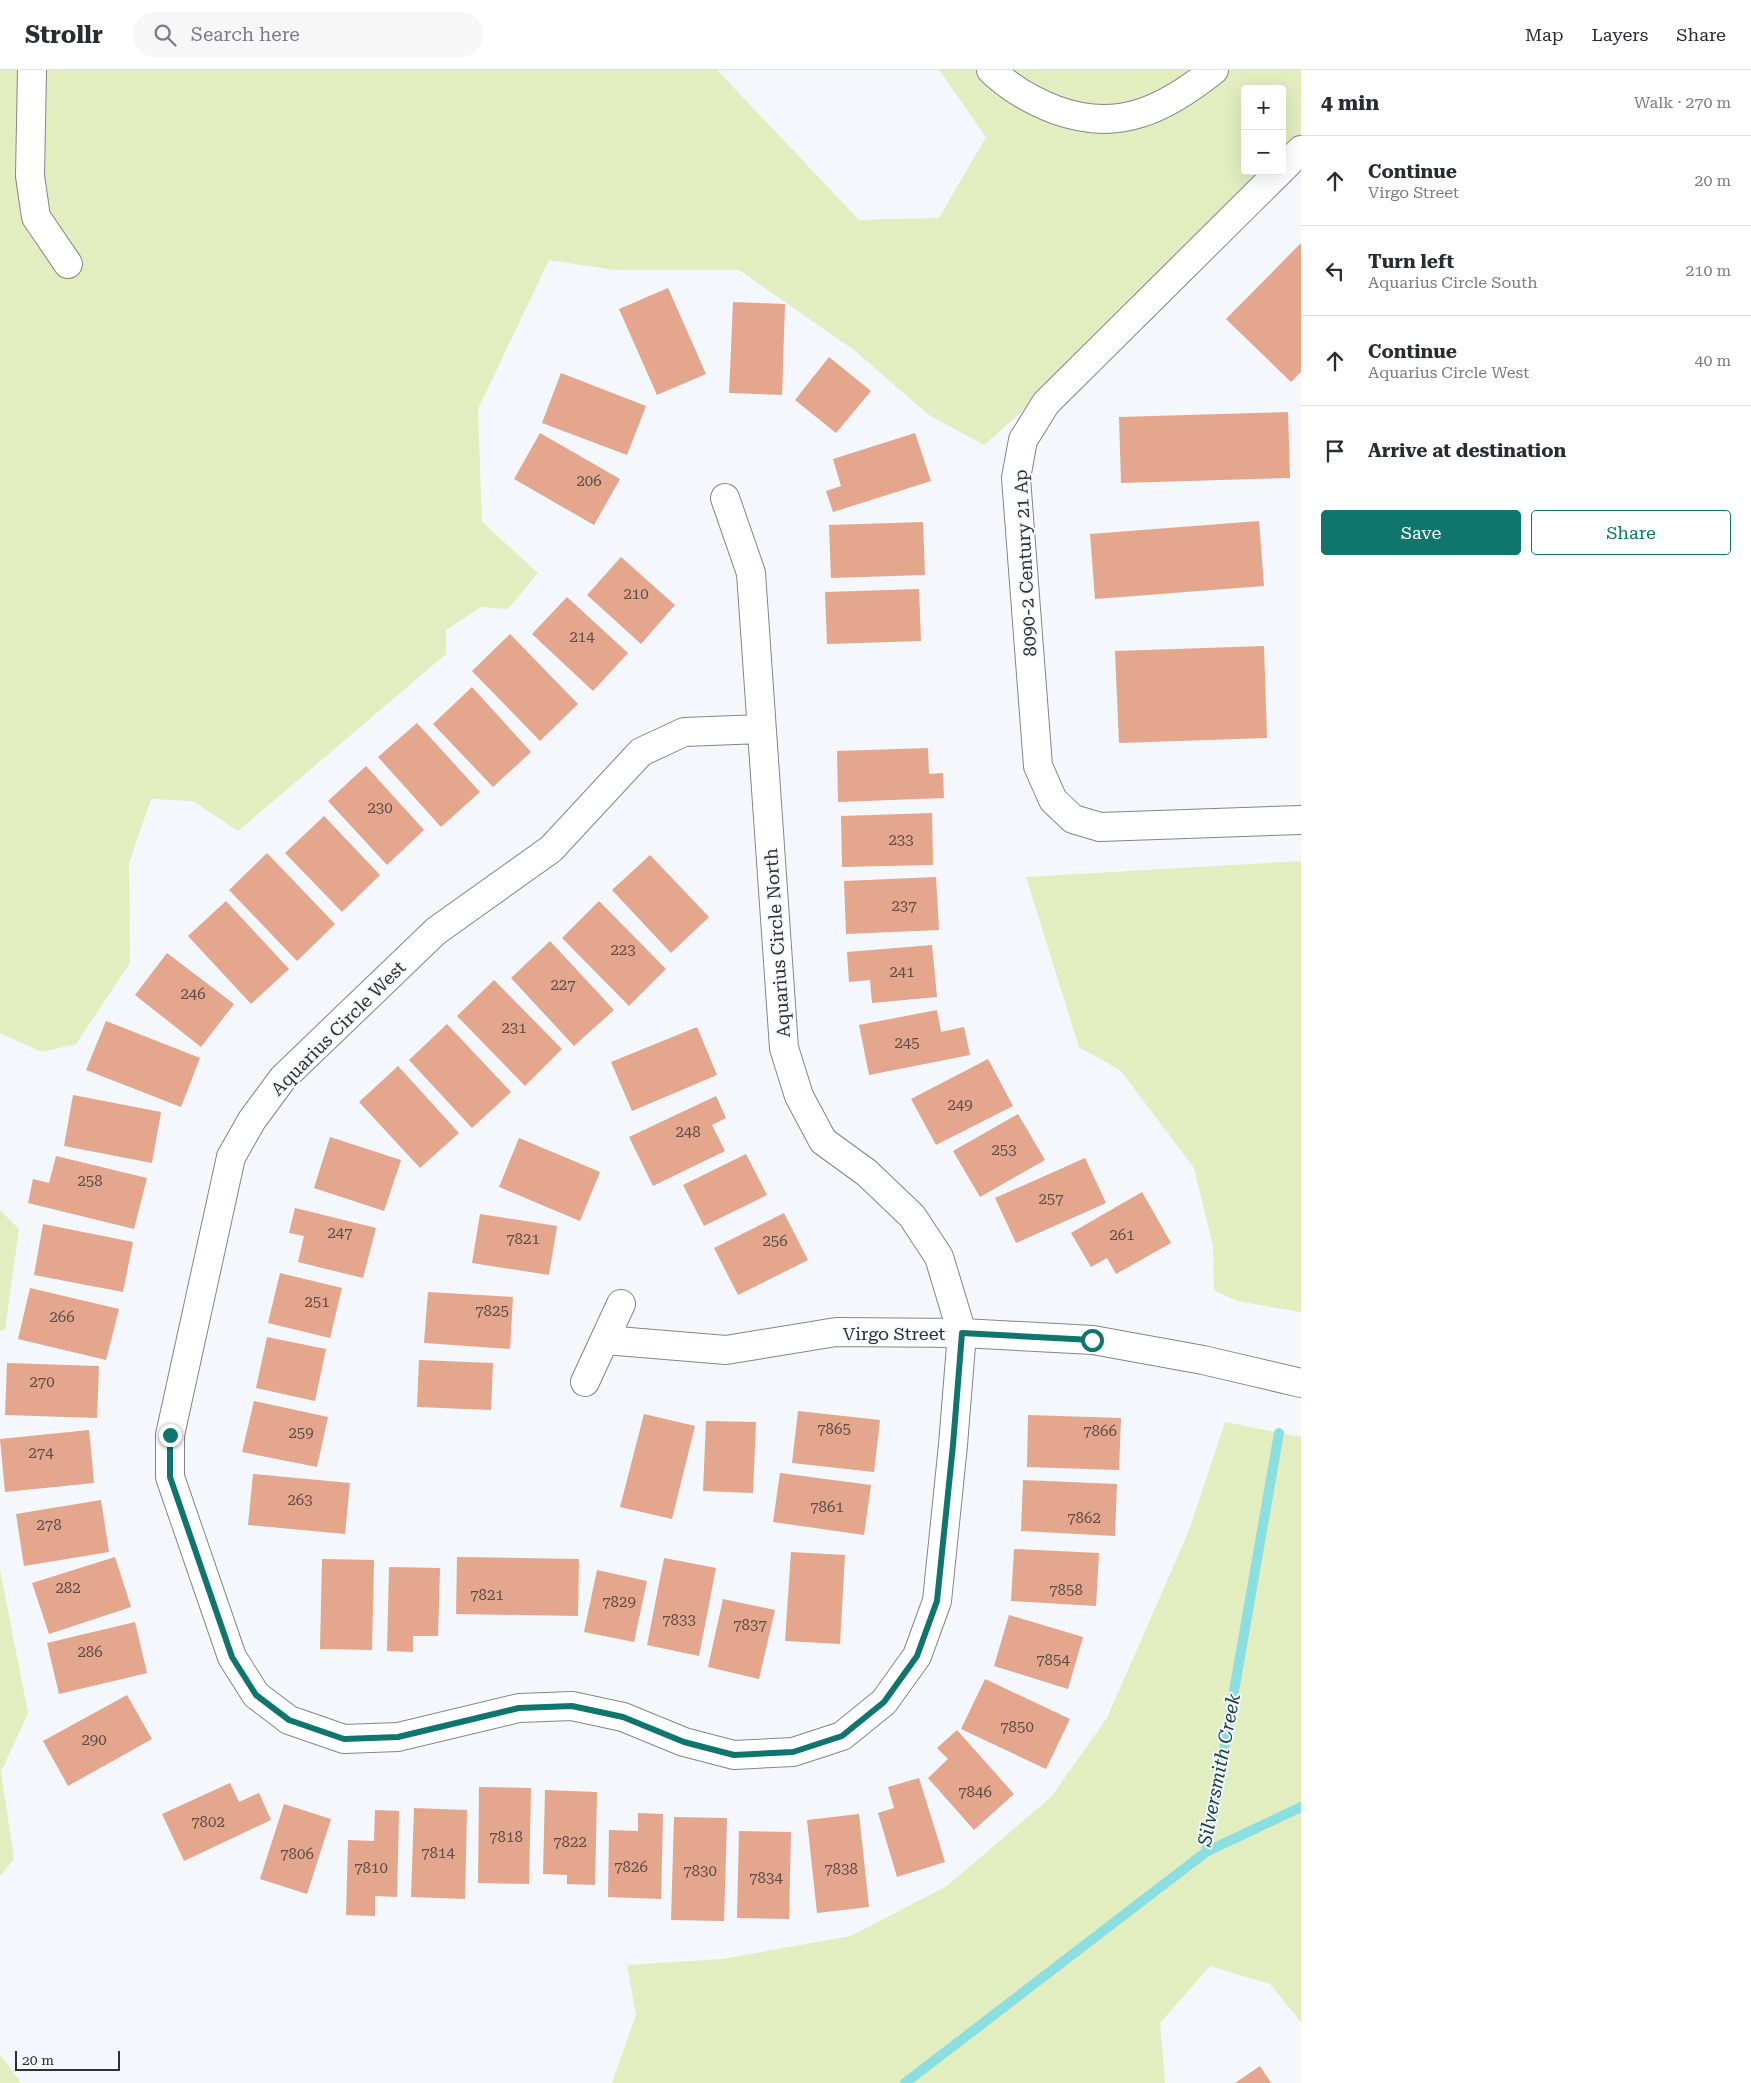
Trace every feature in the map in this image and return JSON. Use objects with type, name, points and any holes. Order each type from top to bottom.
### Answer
[{"type":"street","points":[[32,70],[30,176],[36,217],[68,264]]},
{"type":"street","points":[[991,70],[1003,82],[1038,103],[1071,116],[1096,120],[1117,120],[1150,111],[1188,91],[1214,70]]},
{"type":"street","name":"8090-2 Century 21 Ap","points":[[1286,165],[1301,150]]},
{"type":"street","name":"8090-2 Century 21 Ap","points":[[1276,175],[1046,403],[1023,440],[1016,478],[1038,766],[1053,800],[1073,820],[1100,826],[1301,820]]},
{"type":"street","name":"Aquarius Circle North","points":[[725,498],[751,572],[784,1048],[798,1096],[823,1141],[867,1173],[912,1216],[939,1257],[962,1333]]},
{"type":"street","name":"Aquarius Circle West","points":[[761,729],[684,732],[641,752],[551,849],[436,931],[283,1078],[252,1120],[231,1157],[170,1435],[170,1477],[232,1657],[256,1695],[289,1720],[344,1739],[398,1737],[519,1708],[572,1706],[623,1717],[684,1742],[734,1755],[793,1752],[842,1736],[884,1702],[917,1656],[937,1601],[962,1333]]},
{"type":"street","points":[[585,1382],[621,1304]]},
{"type":"street","name":"Virgo Street","points":[[605,1340],[726,1350],[836,1332],[962,1333],[1092,1340],[1203,1360],[1301,1383]]},
{"type":"green space","points":[[0,70],[717,70],[859,220],[939,218],[986,137],[939,70],[1301,70],[1301,135],[1286,149],[1286,85],[1241,85],[1241,175],[1260,175],[1027,407],[984,445],[929,415],[854,350],[739,270],[614,270],[549,260],[478,409],[482,522],[538,573],[508,609],[481,607],[446,630],[446,654],[238,831],[193,801],[151,799],[129,863],[130,963],[76,1044],[42,1052],[0,1033]]},
{"type":"green space","points":[[1301,861],[1301,1312],[1237,1301],[1214,1290],[1213,1246],[1194,1168],[1121,1071],[1079,1047],[1026,877]]},
{"type":"green space","points":[[0,1210],[19,1229],[5,1330],[0,1331]]},
{"type":"green space","points":[[1225,1422],[1301,1437],[1301,2022],[1270,1984],[1210,1966],[1160,2023],[1165,2083],[612,2083],[636,2015],[627,1965],[722,1959],[851,1936],[947,1886],[1051,1797],[1107,1718],[1188,1533]]},
{"type":"green space","points":[[0,1570],[28,1713],[1,1772],[14,1859],[0,1876]]},
{"type":"green space","points":[[0,2054],[21,2083],[0,2083]]},
{"type":"building","points":[[1301,243],[1301,372],[1291,382],[1226,319]]},
{"type":"building","points":[[668,288],[706,374],[657,395],[619,309]]},
{"type":"building","points":[[733,302],[785,304],[782,395],[729,393]]},
{"type":"building","points":[[829,357],[871,391],[836,433],[795,400]]},
{"type":"building","points":[[561,373],[646,406],[627,455],[542,423]]},
{"type":"building","points":[[1288,412],[1290,478],[1121,483],[1119,417]]},
{"type":"building","points":[[540,433],[620,479],[594,525],[514,479]]},
{"type":"building","points":[[915,433],[931,481],[833,512],[826,491],[841,486],[833,459]]},
{"type":"building","points":[[1259,521],[1264,586],[1095,599],[1090,534]]},
{"type":"building","points":[[923,522],[925,575],[831,578],[829,525]]},
{"type":"building","points":[[621,557],[675,605],[641,644],[587,595]]},
{"type":"building","points":[[919,589],[921,641],[827,644],[825,592]]},
{"type":"building","points":[[567,597],[628,653],[593,691],[532,634]]},
{"type":"building","points":[[510,634],[578,704],[540,741],[472,671]]},
{"type":"building","points":[[1264,646],[1267,738],[1119,743],[1115,651]]},
{"type":"building","points":[[472,687],[531,752],[493,787],[433,724]]},
{"type":"building","points":[[417,723],[480,792],[441,827],[378,757]]},
{"type":"building","points":[[928,748],[929,774],[943,773],[944,798],[838,802],[837,751]]},
{"type":"building","points":[[366,766],[424,830],[387,865],[328,801]]},
{"type":"building","points":[[932,813],[933,865],[842,867],[841,816]]},
{"type":"building","points":[[324,816],[380,875],[342,912],[285,853]]},
{"type":"building","points":[[267,853],[335,924],[297,961],[229,890]]},
{"type":"building","points":[[650,855],[709,917],[671,953],[612,890]]},
{"type":"building","points":[[936,877],[939,930],[846,934],[844,881]]},
{"type":"building","points":[[226,901],[289,969],[251,1004],[188,936]]},
{"type":"building","points":[[599,901],[666,969],[629,1006],[562,938]]},
{"type":"building","points":[[550,941],[614,1010],[574,1046],[511,978]]},
{"type":"building","points":[[932,945],[937,997],[872,1003],[870,980],[849,982],[847,952]]},
{"type":"building","points":[[167,953],[234,1004],[201,1047],[135,995]]},
{"type":"building","points":[[494,980],[562,1049],[525,1086],[457,1016]]},
{"type":"building","points":[[937,1010],[941,1032],[964,1027],[970,1055],[869,1075],[859,1025]]},
{"type":"building","points":[[106,1021],[200,1058],[181,1107],[86,1070]]},
{"type":"building","points":[[447,1024],[511,1092],[472,1128],[409,1060]]},
{"type":"building","points":[[697,1027],[717,1075],[632,1111],[611,1062]]},
{"type":"building","points":[[988,1059],[1013,1106],[936,1145],[911,1099]]},
{"type":"building","points":[[398,1066],[459,1133],[420,1168],[359,1102]]},
{"type":"building","points":[[73,1095],[161,1112],[152,1163],[64,1146]]},
{"type":"building","points":[[716,1096],[726,1118],[712,1125],[725,1151],[653,1186],[629,1137]]},
{"type":"building","points":[[1018,1114],[1045,1160],[980,1197],[953,1151]]},
{"type":"building","points":[[330,1137],[401,1160],[384,1211],[314,1188]]},
{"type":"building","points":[[519,1138],[600,1172],[580,1221],[499,1187]]},
{"type":"building","points":[[746,1154],[767,1195],[704,1226],[683,1185]]},
{"type":"building","points":[[56,1156],[147,1178],[134,1229],[28,1203],[33,1179],[49,1183]]},
{"type":"building","points":[[1085,1158],[1106,1203],[1016,1243],[995,1198]]},
{"type":"building","points":[[1142,1192],[1171,1243],[1116,1274],[1107,1258],[1091,1267],[1071,1233]]},
{"type":"building","points":[[295,1208],[376,1228],[363,1278],[298,1262],[304,1236],[289,1233]]},
{"type":"building","points":[[784,1213],[808,1260],[738,1295],[714,1248]]},
{"type":"building","points":[[480,1214],[557,1226],[549,1275],[472,1263]]},
{"type":"building","points":[[43,1224],[133,1242],[123,1292],[34,1275]]},
{"type":"building","points":[[280,1273],[342,1288],[330,1338],[268,1323]]},
{"type":"building","points":[[30,1288],[119,1309],[106,1360],[18,1339]]},
{"type":"building","points":[[428,1292],[513,1297],[510,1349],[424,1343]]},
{"type":"building","points":[[267,1337],[326,1349],[315,1401],[256,1388]]},
{"type":"building","points":[[419,1360],[493,1363],[491,1410],[417,1407]]},
{"type":"building","points":[[7,1363],[99,1366],[97,1418],[5,1415]]},
{"type":"building","points":[[254,1401],[328,1417],[317,1467],[242,1452]]},
{"type":"building","points":[[798,1411],[880,1420],[874,1472],[792,1463]]},
{"type":"building","points":[[644,1414],[695,1426],[672,1519],[620,1507]]},
{"type":"building","points":[[1028,1415],[1121,1418],[1119,1470],[1027,1467]]},
{"type":"building","points":[[706,1421],[756,1422],[753,1493],[703,1491]]},
{"type":"building","points":[[89,1430],[94,1483],[5,1492],[0,1439]]},
{"type":"building","points":[[780,1473],[871,1485],[864,1535],[773,1522]]},
{"type":"building","points":[[253,1474],[350,1483],[345,1534],[248,1525]]},
{"type":"building","points":[[1023,1480],[1117,1484],[1115,1536],[1021,1531]]},
{"type":"building","points":[[101,1500],[109,1552],[24,1566],[16,1514]]},
{"type":"building","points":[[1014,1549],[1099,1553],[1096,1606],[1011,1601]]},
{"type":"building","points":[[791,1552],[845,1555],[840,1644],[785,1641]]},
{"type":"building","points":[[115,1557],[131,1607],[49,1634],[32,1583]]},
{"type":"building","points":[[457,1557],[579,1559],[578,1616],[456,1614]]},
{"type":"building","points":[[664,1558],[716,1568],[699,1656],[647,1645]]},
{"type":"building","points":[[322,1559],[374,1560],[372,1650],[320,1649]]},
{"type":"building","points":[[389,1567],[440,1568],[438,1636],[413,1636],[413,1652],[387,1651]]},
{"type":"building","points":[[597,1570],[647,1581],[634,1642],[584,1632]]},
{"type":"building","points":[[723,1599],[775,1610],[759,1679],[708,1667]]},
{"type":"building","points":[[1009,1615],[1083,1637],[1068,1689],[994,1666]]},
{"type":"building","points":[[135,1622],[147,1673],[59,1694],[47,1643]]},
{"type":"building","points":[[985,1679],[1070,1719],[1046,1769],[961,1729]]},
{"type":"building","points":[[127,1695],[152,1739],[68,1786],[43,1741]]},
{"type":"building","points":[[957,1730],[1014,1794],[974,1830],[928,1778],[948,1759],[937,1748]]},
{"type":"building","points":[[919,1778],[945,1862],[897,1877],[878,1813],[894,1808],[888,1787]]},
{"type":"building","points":[[230,1783],[239,1802],[259,1793],[271,1820],[184,1861],[162,1814]]},
{"type":"building","points":[[479,1787],[531,1788],[529,1884],[478,1883]]},
{"type":"building","points":[[545,1790],[597,1792],[595,1885],[567,1884],[567,1875],[543,1874]]},
{"type":"building","points":[[284,1804],[331,1819],[307,1894],[260,1879]]},
{"type":"building","points":[[414,1808],[467,1810],[465,1899],[411,1897]]},
{"type":"building","points":[[375,1810],[399,1811],[397,1897],[375,1896],[375,1916],[346,1915],[348,1840],[374,1841]]},
{"type":"building","points":[[638,1813],[663,1814],[661,1899],[608,1897],[609,1830],[638,1831]]},
{"type":"building","points":[[859,1814],[869,1907],[817,1913],[807,1820]]},
{"type":"building","points":[[674,1817],[727,1818],[724,1921],[671,1920]]},
{"type":"building","points":[[739,1831],[791,1832],[789,1919],[737,1918]]},
{"type":"building","points":[[1260,2066],[1271,2083],[1235,2083]]},
{"type":"waterway","name":"Silversmith Creek","points":[[905,2083],[1206,1852],[1279,1433]]},
{"type":"waterway","points":[[1206,1852],[1301,1807]]},
{"type":"route","points":[[170,1435],[170,1477],[232,1657],[256,1695],[289,1720],[344,1739],[398,1737],[519,1708],[572,1706],[623,1717],[684,1742],[734,1755],[793,1752],[842,1736],[884,1702],[917,1656],[937,1601],[962,1333],[1092,1340]]}]
